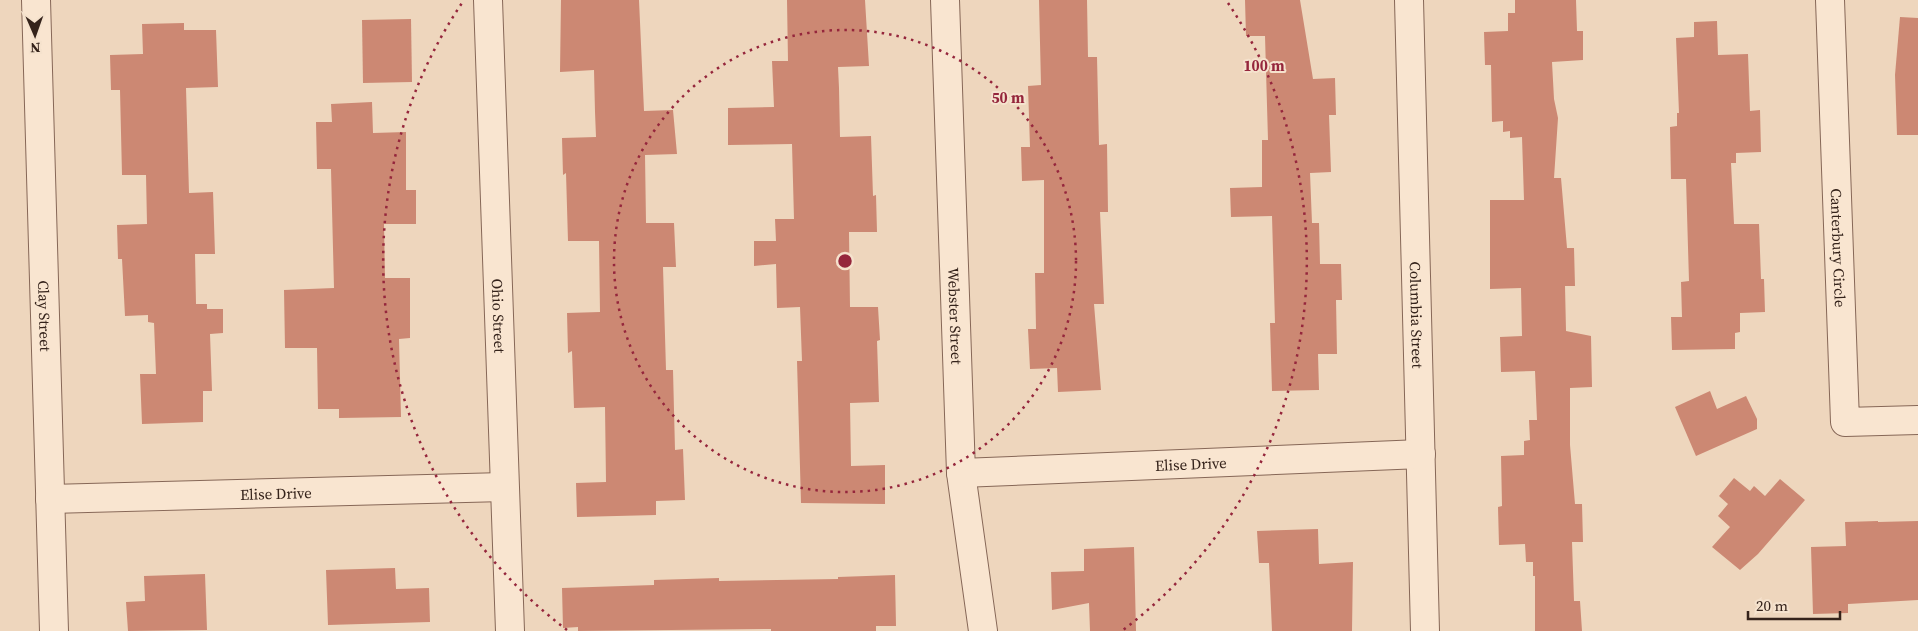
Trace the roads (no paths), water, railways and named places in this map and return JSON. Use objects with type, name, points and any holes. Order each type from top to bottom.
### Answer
[{"type":"street","name":"Clay Street","points":[[36,0],[54,631]]},
{"type":"street","name":"Ohio Street","points":[[488,0],[510,631]]},
{"type":"street","name":"Webster Street","points":[[945,0],[960,473],[983,631]]},
{"type":"street","name":"Columbia Street","points":[[1410,0],[1426,631]]},
{"type":"street","name":"Canterbury Circle","points":[[1830,0],[1846,422],[1918,420]]},
{"type":"street","name":"Elise Drive","points":[[960,473],[1421,454]]},
{"type":"street","name":"Elise Drive","points":[[50,499],[504,487]]}]
